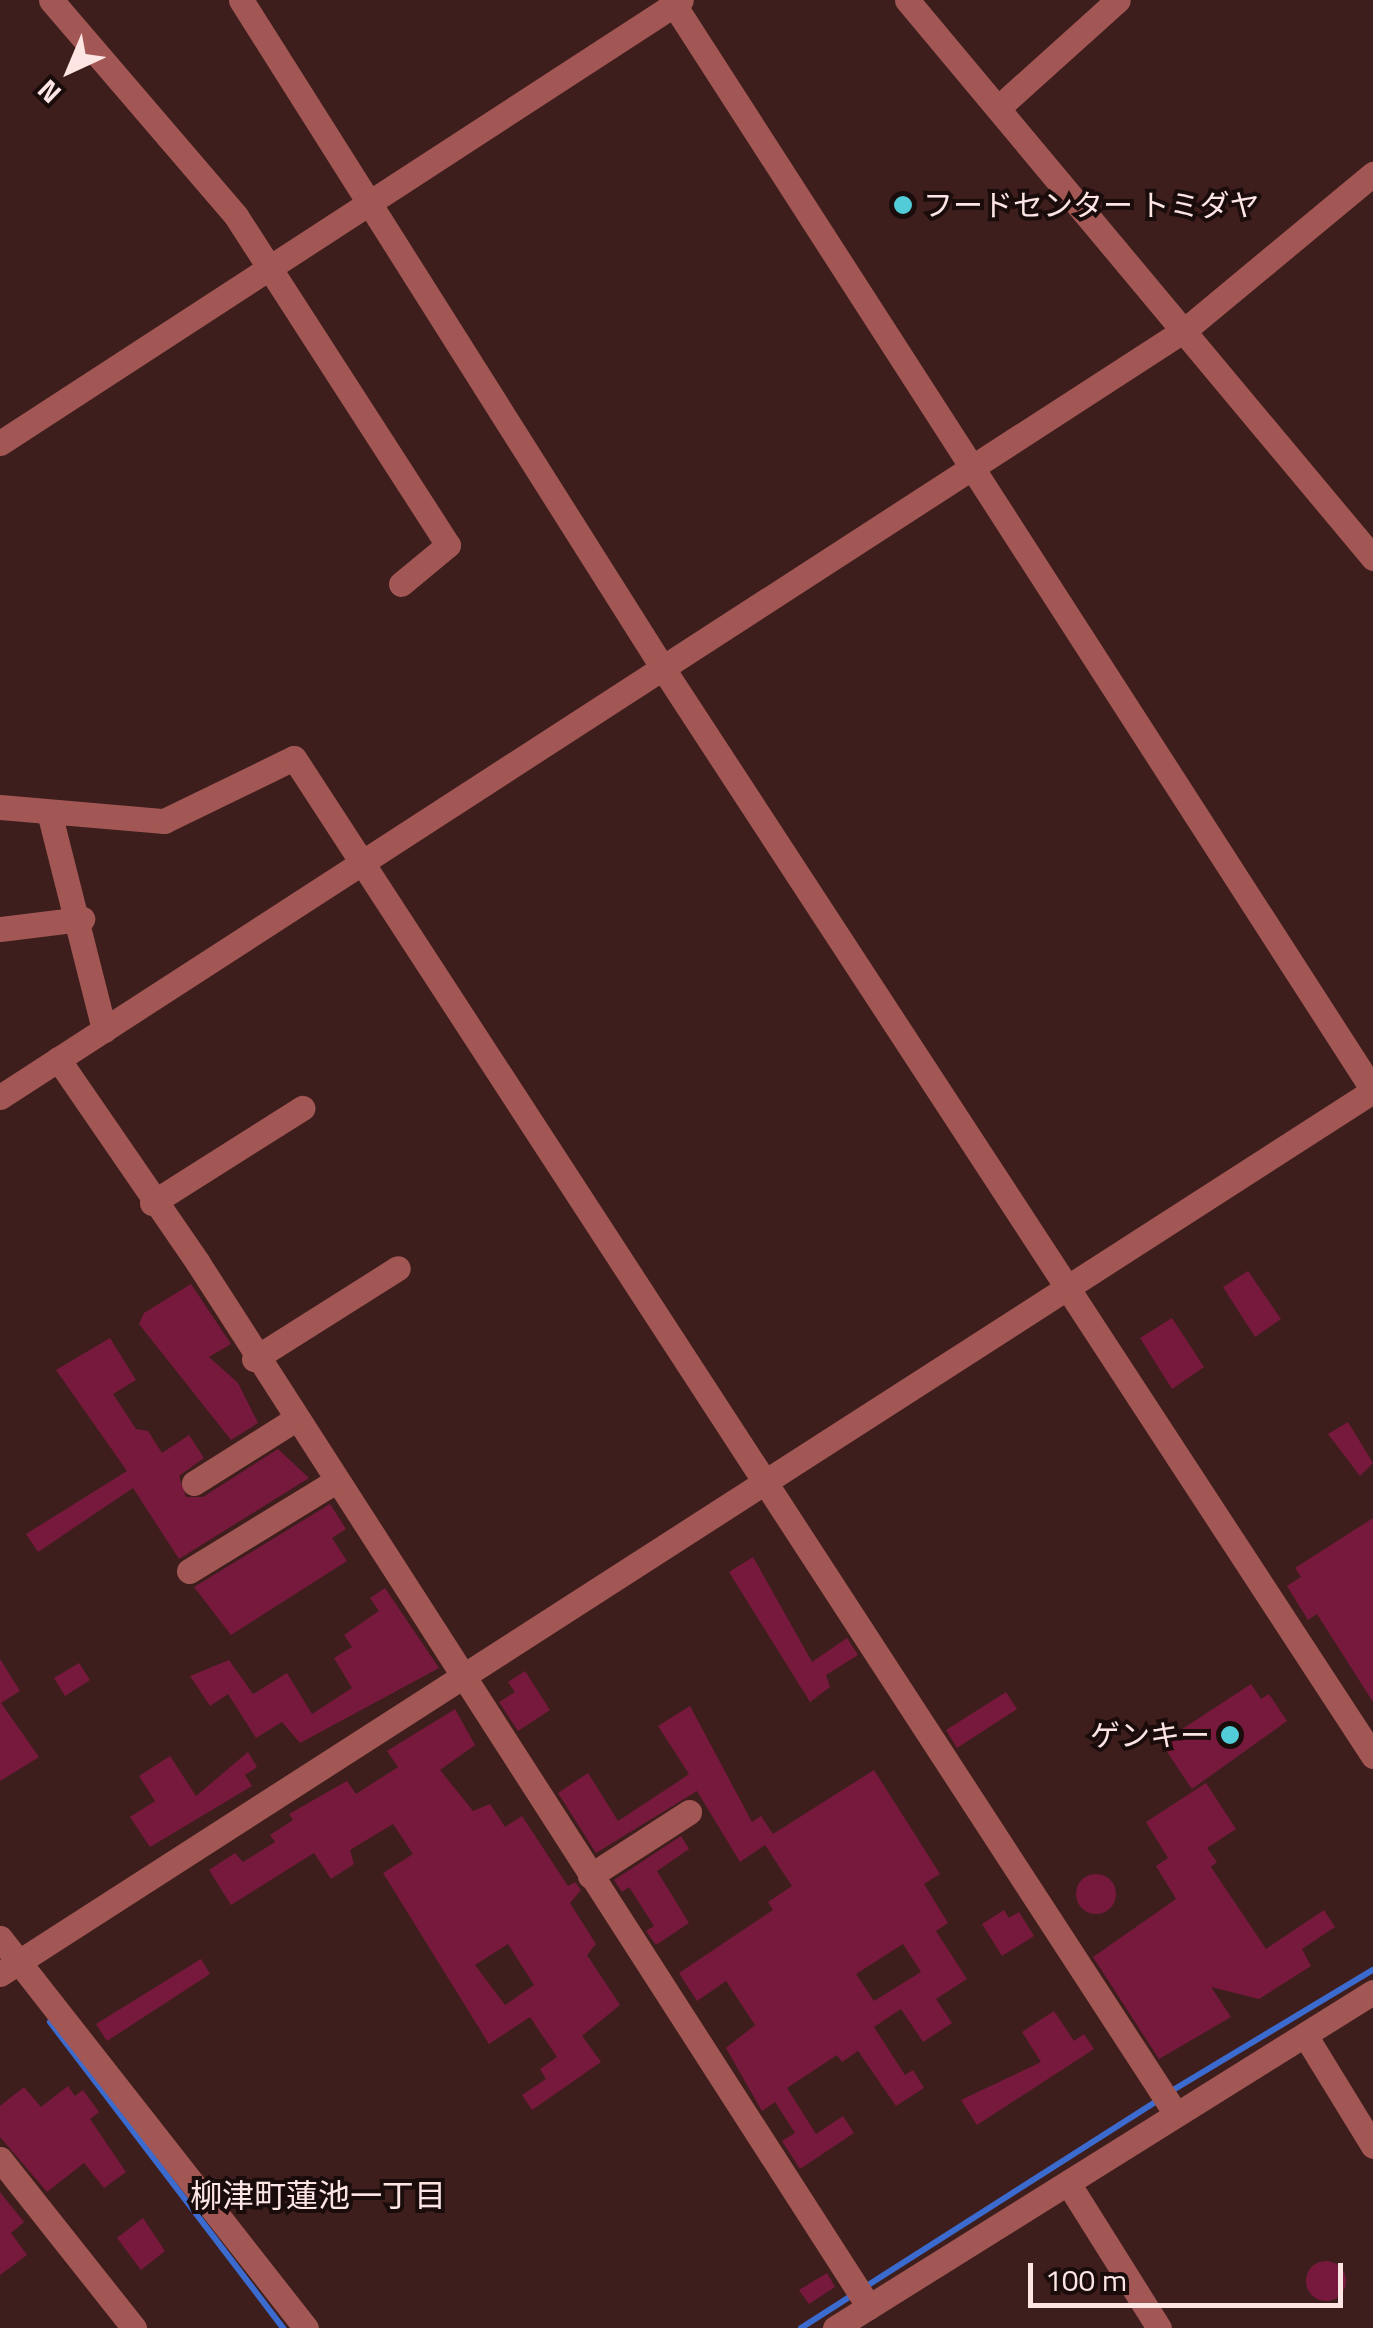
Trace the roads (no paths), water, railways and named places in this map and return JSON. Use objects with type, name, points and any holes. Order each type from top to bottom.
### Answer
[{"type":"street","points":[[51,0],[272,268],[448,545],[401,584]]},
{"type":"street","points":[[241,0],[370,198],[664,670],[1373,1756]]},
{"type":"street","points":[[907,0],[1186,329],[1373,558]]},
{"type":"street","points":[[0,443],[272,268],[370,198],[676,2],[1373,1091],[768,1485],[10,1968]]},
{"type":"street","points":[[998,108],[1100,6]]},
{"type":"street","points":[[0,1097],[976,470],[1186,329],[1373,174]]},
{"type":"street","points":[[0,807],[164,821],[294,758],[1174,2111]]},
{"type":"street","points":[[50,812],[82,919],[104,1030]]},
{"type":"street","points":[[0,929],[82,919]]},
{"type":"street","points":[[58,1059],[336,1480],[869,2307]]},
{"type":"street","points":[[152,1203],[302,1108]]},
{"type":"street","points":[[254,1358],[398,1268]]},
{"type":"street","points":[[194,1484],[294,1420]]},
{"type":"street","points":[[190,1571],[336,1480]]},
{"type":"street","points":[[590,1876],[689,1812]]},
{"type":"street","points":[[0,1938],[10,1968],[306,2328]]},
{"type":"street","points":[[835,2328],[1068,2183],[1174,2111],[1373,1992]]},
{"type":"street","points":[[1304,2035],[1373,2146]]},
{"type":"street","points":[[0,2159],[134,2328]]},
{"type":"street","points":[[1068,2183],[1159,2328]]},
{"type":"waterway","points":[[1168,2093],[1373,1970]]},
{"type":"waterway","points":[[50,2022],[283,2328]]},
{"type":"waterway","points":[[865,2287],[1158,2100]]},
{"type":"waterway","points":[[801,2328],[854,2294]]},
{"type":"place","name":"フードセンター トミダヤ","points":[[903,205]]},
{"type":"place","name":"ゲンキー","points":[[1230,1735]]},
{"type":"district","name":"柳津町蓮池一丁目","points":[[318,2195]]}]
